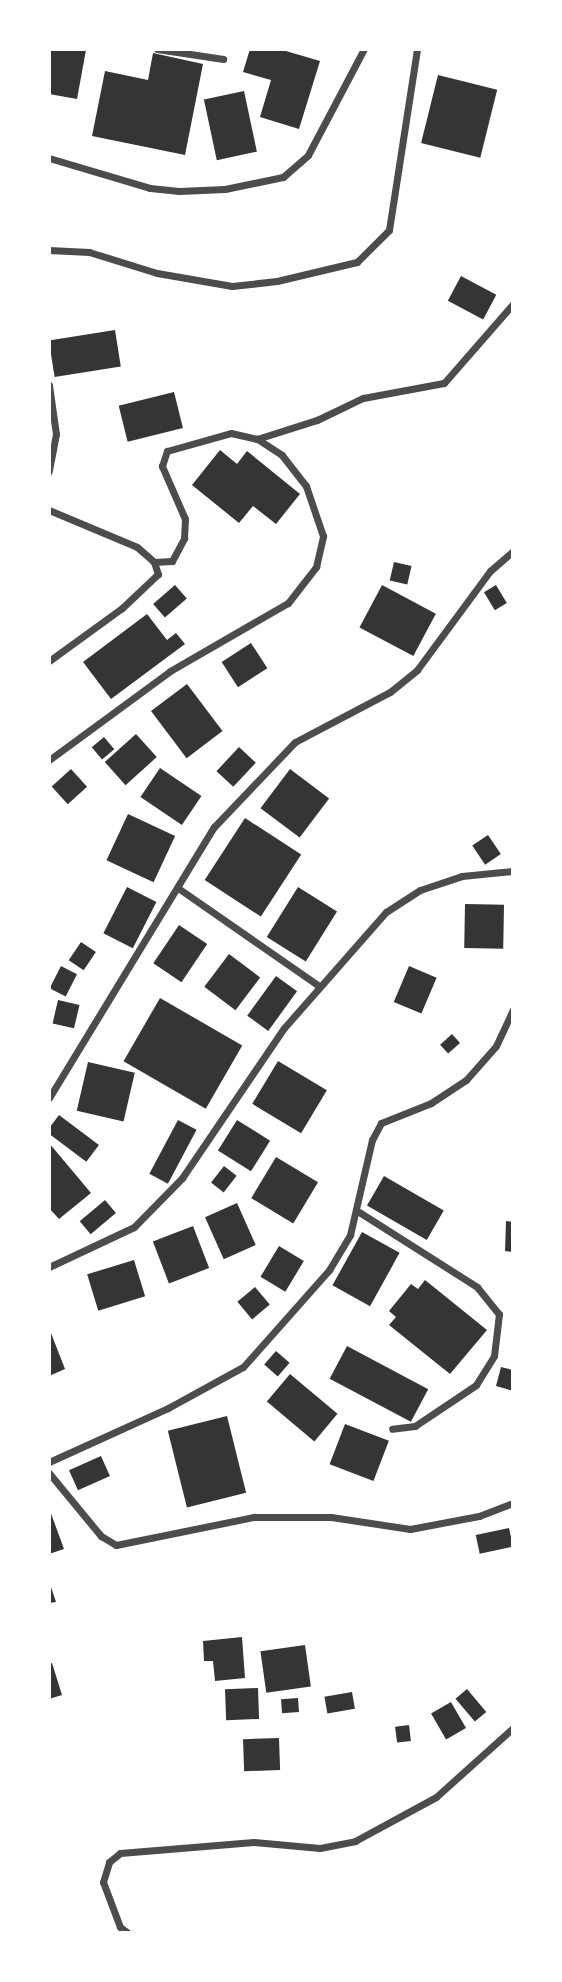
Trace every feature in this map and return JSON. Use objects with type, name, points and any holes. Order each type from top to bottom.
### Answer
[{"type":"street","points":[[157,49],[223,59]]},
{"type":"street","points":[[49,158],[150,188],[179,191],[225,189],[283,177],[308,155],[364,49]]},
{"type":"street","points":[[49,250],[89,252],[158,273],[232,286],[277,281],[357,262],[376,248],[389,230],[417,49]]},
{"type":"street","points":[[257,439],[317,420],[363,398],[444,383],[513,304]]},
{"type":"street","points":[[49,385],[55,434],[49,471]]},
{"type":"street","points":[[49,760],[170,671],[288,603],[316,567],[323,536],[306,486],[282,455],[257,439],[232,433],[167,451],[162,456],[162,466],[185,519],[184,538],[172,561],[154,562]]},
{"type":"street","points":[[49,510],[137,547],[154,562],[159,575],[155,581],[49,661]]},
{"type":"street","points":[[49,1098],[214,827],[253,783],[295,742],[390,692],[417,670],[490,571],[513,551]]},
{"type":"street","points":[[49,1267],[134,1227],[182,1178],[241,1088],[318,986],[386,912],[420,890],[462,876],[513,871]]},
{"type":"street","points":[[178,888],[318,986]]},
{"type":"street","points":[[49,1462],[168,1408],[243,1367],[329,1270],[359,1212],[372,1140],[381,1123],[431,1103],[467,1080],[496,1045],[513,1010]]},
{"type":"street","points":[[359,1212],[477,1287],[499,1314],[494,1356],[476,1385],[415,1426],[392,1429]]},
{"type":"street","points":[[49,1473],[101,1536],[116,1545],[254,1517],[331,1517],[410,1529],[479,1516],[513,1503]]},
{"type":"street","points":[[128,1933],[120,1927],[103,1882],[109,1861],[120,1853],[254,1842],[328,1847],[355,1841],[436,1797],[513,1728]]},
{"type":"building","points":[[49,49],[86,50],[77,99],[49,94]]},
{"type":"building","points":[[250,49],[279,49],[320,61],[299,129],[260,117],[271,80],[243,72]]},
{"type":"building","points":[[153,53],[203,64],[185,155],[92,136],[105,71],[148,80]]},
{"type":"building","points":[[438,75],[497,90],[480,158],[421,143]]},
{"type":"building","points":[[244,91],[257,152],[217,160],[204,100]]},
{"type":"building","points":[[461,276],[496,295],[483,320],[448,301]]},
{"type":"building","points":[[115,330],[121,367],[55,377],[49,340]]},
{"type":"building","points":[[174,392],[183,428],[128,442],[119,406]]},
{"type":"building","points":[[220,450],[237,464],[247,451],[300,494],[276,524],[253,506],[239,523],[192,485]]},
{"type":"building","points":[[394,562],[412,566],[407,585],[390,581]]},
{"type":"building","points":[[175,585],[187,599],[165,618],[153,604]]},
{"type":"building","points":[[382,585],[436,614],[413,656],[359,627]]},
{"type":"building","points":[[496,585],[507,603],[495,610],[484,592]]},
{"type":"building","points":[[147,614],[167,640],[176,633],[185,644],[111,699],[83,662]]},
{"type":"building","points":[[251,643],[267,668],[238,687],[222,662]]},
{"type":"building","points":[[187,684],[223,731],[187,758],[151,711]]},
{"type":"building","points":[[136,734],[157,757],[126,785],[105,762]]},
{"type":"building","points":[[104,737],[114,749],[102,760],[92,747]]},
{"type":"building","points":[[239,747],[256,763],[233,787],[216,771]]},
{"type":"building","points":[[160,768],[201,796],[182,825],[140,797]]},
{"type":"building","points":[[71,769],[87,787],[68,804],[52,786]]},
{"type":"building","points":[[290,769],[329,798],[300,838],[261,808]]},
{"type":"building","points":[[128,814],[175,836],[154,882],[106,860]]},
{"type":"building","points":[[245,818],[301,854],[261,917],[205,880]]},
{"type":"building","points":[[488,835],[501,854],[485,865],[472,846]]},
{"type":"building","points":[[127,887],[156,902],[133,948],[103,933]]},
{"type":"building","points":[[298,887],[337,911],[306,961],[267,937]]},
{"type":"building","points":[[465,904],[504,905],[503,949],[464,948]]},
{"type":"building","points":[[179,925],[207,944],[181,982],[153,963]]},
{"type":"building","points":[[81,942],[96,952],[84,970],[69,960]]},
{"type":"building","points":[[229,954],[260,977],[235,1010],[204,987]]},
{"type":"building","points":[[61,966],[77,974],[66,996],[50,988]]},
{"type":"building","points":[[409,966],[437,978],[421,1014],[394,1002]]},
{"type":"building","points":[[276,976],[297,991],[268,1031],[247,1016]]},
{"type":"building","points":[[160,998],[242,1046],[206,1109],[124,1061]]},
{"type":"building","points":[[58,1000],[79,1005],[74,1028],[53,1023]]},
{"type":"building","points":[[452,1034],[460,1043],[448,1054],[440,1045]]},
{"type":"building","points":[[278,1061],[327,1090],[301,1133],[252,1104]]},
{"type":"building","points":[[88,1062],[135,1073],[124,1122],[77,1111]]},
{"type":"building","points":[[59,1115],[99,1145],[86,1162],[49,1134],[49,1128]]},
{"type":"building","points":[[178,1120],[197,1130],[168,1184],[149,1174]]},
{"type":"building","points":[[237,1120],[270,1141],[251,1171],[218,1151]]},
{"type":"building","points":[[49,1143],[91,1193],[59,1219],[49,1208]]},
{"type":"building","points":[[276,1157],[318,1182],[293,1223],[251,1198]]},
{"type":"building","points":[[224,1166],[237,1176],[224,1192],[211,1183]]},
{"type":"building","points":[[384,1176],[444,1210],[427,1240],[367,1205]]},
{"type":"building","points":[[105,1200],[116,1213],[91,1234],[80,1221]]},
{"type":"building","points":[[237,1203],[256,1245],[224,1259],[205,1217]]},
{"type":"building","points":[[506,1221],[513,1222],[513,1252],[505,1251]]},
{"type":"building","points":[[193,1226],[209,1268],[169,1283],[153,1241]]},
{"type":"building","points":[[362,1232],[400,1253],[370,1306],[332,1285]]},
{"type":"building","points":[[279,1246],[304,1261],[285,1292],[260,1277]]},
{"type":"building","points":[[134,1260],[145,1296],[98,1311],[87,1274]]},
{"type":"building","points":[[425,1280],[487,1330],[450,1374],[389,1325],[396,1317],[389,1311],[411,1284],[418,1289]]},
{"type":"building","points":[[255,1287],[270,1305],[252,1319],[237,1302]]},
{"type":"building","points":[[49,1328],[65,1369],[49,1376]]},
{"type":"building","points":[[347,1346],[428,1389],[411,1422],[330,1379]]},
{"type":"building","points":[[276,1351],[290,1363],[278,1376],[264,1365]]},
{"type":"building","points":[[501,1367],[513,1370],[513,1391],[496,1386]]},
{"type":"building","points":[[290,1374],[337,1414],[314,1441],[267,1402]]},
{"type":"building","points":[[227,1416],[246,1493],[187,1507],[168,1431]]},
{"type":"building","points":[[345,1424],[389,1441],[373,1481],[330,1464]]},
{"type":"building","points":[[101,1456],[110,1476],[78,1490],[69,1470]]},
{"type":"building","points":[[49,1508],[64,1549],[49,1554]]},
{"type":"building","points":[[509,1528],[513,1547],[480,1554],[476,1535]]},
{"type":"building","points":[[49,1581],[56,1602],[49,1603]]},
{"type":"building","points":[[242,1637],[245,1678],[215,1681],[213,1661],[204,1661],[203,1641]]},
{"type":"building","points":[[305,1645],[311,1687],[266,1693],[260,1651]]},
{"type":"building","points":[[52,1663],[62,1695],[49,1699],[49,1664]]},
{"type":"building","points":[[258,1688],[259,1719],[226,1720],[225,1689]]},
{"type":"building","points":[[467,1689],[486,1712],[475,1722],[456,1699]]},
{"type":"building","points":[[352,1692],[355,1709],[327,1714],[324,1697]]},
{"type":"building","points":[[298,1698],[299,1712],[282,1713],[281,1699]]},
{"type":"building","points":[[451,1702],[466,1728],[446,1739],[431,1714]]},
{"type":"building","points":[[409,1725],[411,1741],[397,1743],[395,1727]]},
{"type":"building","points":[[279,1738],[280,1770],[244,1771],[243,1739]]}]
